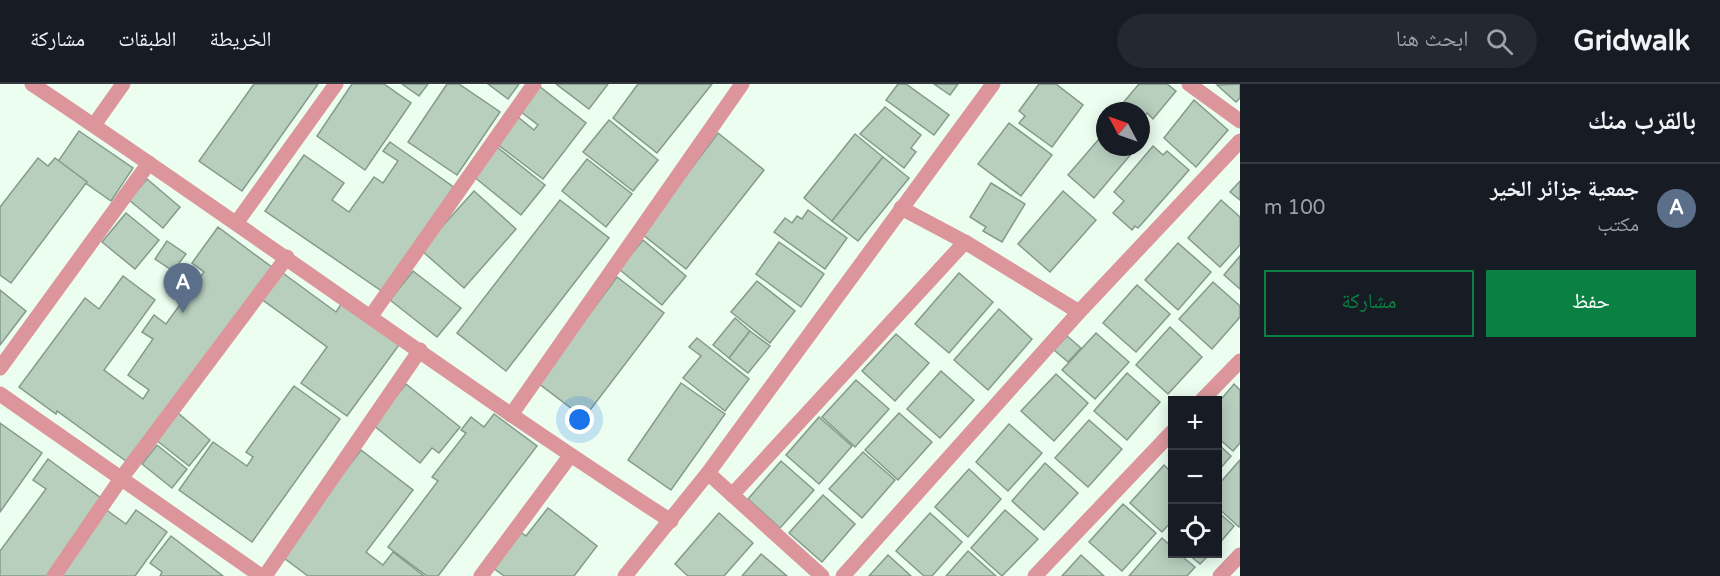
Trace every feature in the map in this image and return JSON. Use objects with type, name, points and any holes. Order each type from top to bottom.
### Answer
[{"type":"street","points":[[32,84],[287,256],[570,456],[671,521]]},
{"type":"street","points":[[94,125],[123,84]]},
{"type":"street","points":[[237,222],[336,84]]},
{"type":"street","points":[[371,316],[534,84]]},
{"type":"street","points":[[511,415],[742,84]]},
{"type":"street","points":[[625,576],[708,473],[993,84]]},
{"type":"street","points":[[1189,84],[1240,121]]},
{"type":"street","points":[[843,576],[1079,312],[1240,141]]},
{"type":"street","points":[[0,368],[149,163]]},
{"type":"street","points":[[902,208],[965,242],[1079,312]]},
{"type":"street","points":[[732,495],[965,242]]},
{"type":"street","points":[[54,576],[120,480],[287,256]]},
{"type":"street","points":[[0,393],[120,480],[263,576],[420,350]]},
{"type":"street","points":[[1206,396],[1240,361]]},
{"type":"street","points":[[1035,576],[1168,437]]},
{"type":"street","points":[[481,576],[570,456]]},
{"type":"street","points":[[708,473],[822,576]]},
{"type":"street","points":[[1220,576],[1240,555]]},
{"type":"building","points":[[254,84],[318,84],[242,191],[199,161]]},
{"type":"building","points":[[352,84],[384,84],[411,103],[365,170],[317,136]]},
{"type":"building","points":[[402,84],[428,84],[419,96]]},
{"type":"building","points":[[447,84],[459,84],[500,112],[457,175],[408,142]]},
{"type":"building","points":[[488,84],[519,84],[508,99]]},
{"type":"building","points":[[556,84],[608,84],[589,109]]},
{"type":"building","points":[[638,84],[712,84],[657,153],[613,118]]},
{"type":"building","points":[[898,84],[906,84],[949,115],[934,135],[886,100]]},
{"type":"building","points":[[934,84],[958,84],[950,95]]},
{"type":"building","points":[[1039,84],[1056,84],[1083,105],[1052,147],[1019,123],[1025,116],[1019,111]]},
{"type":"building","points":[[1139,84],[1167,84],[1176,91],[1153,119],[1150,116],[1150,102],[1124,102]]},
{"type":"building","points":[[1240,84],[1240,98],[1236,102],[1217,85]]},
{"type":"building","points":[[539,86],[586,123],[543,179],[497,144],[518,117],[534,130],[538,125],[520,111]]},
{"type":"building","points":[[1194,100],[1228,130],[1196,167],[1164,138]]},
{"type":"building","points":[[885,107],[921,135],[911,148],[916,152],[904,168],[860,134]]},
{"type":"building","points":[[609,120],[658,160],[633,191],[583,152]]},
{"type":"building","points":[[1009,123],[1052,155],[1021,196],[978,164]]},
{"type":"building","points":[[79,131],[133,168],[111,201],[57,163]]},
{"type":"building","points":[[718,133],[764,170],[686,269],[642,234]]},
{"type":"building","points":[[855,134],[883,157],[832,221],[804,198]]},
{"type":"building","points":[[390,142],[455,188],[383,292],[265,211],[304,155],[344,183],[332,200],[349,212],[374,177],[383,183],[398,161],[383,151]]},
{"type":"building","points":[[1096,142],[1096,156],[1129,156],[1094,198],[1068,175]]},
{"type":"building","points":[[1153,146],[1163,155],[1167,151],[1189,170],[1138,228],[1135,226],[1132,230],[1113,213],[1124,201],[1114,192],[1145,156],[1150,156],[1150,150]]},
{"type":"building","points":[[497,147],[545,185],[521,215],[473,176]]},
{"type":"building","points":[[883,157],[909,178],[858,241],[832,221]]},
{"type":"building","points":[[38,158],[48,166],[55,158],[87,182],[11,283],[0,275],[0,207]]},
{"type":"building","points":[[587,159],[632,194],[606,227],[562,191]]},
{"type":"building","points":[[147,179],[180,207],[163,228],[129,200]]},
{"type":"building","points":[[1240,181],[1240,200],[1230,192]]},
{"type":"building","points":[[991,183],[1025,204],[1002,242],[983,231],[986,227],[970,217]]},
{"type":"building","points":[[474,191],[516,229],[464,288],[421,250]]},
{"type":"building","points":[[1063,191],[1096,220],[1050,272],[1018,244]]},
{"type":"building","points":[[560,200],[609,238],[506,371],[457,333]]},
{"type":"building","points":[[1221,200],[1240,217],[1240,245],[1220,267],[1188,238]]},
{"type":"building","points":[[808,210],[847,238],[825,269],[774,232],[785,218],[792,223],[797,216],[802,219]]},
{"type":"building","points":[[126,213],[159,240],[135,269],[102,242]]},
{"type":"building","points":[[218,227],[273,268],[130,464],[57,411],[56,414],[19,387],[85,298],[99,309],[123,276],[155,300],[104,370],[143,399],[149,390],[128,375],[153,339],[142,332],[154,315],[166,324],[204,272],[192,263]]},
{"type":"building","points":[[643,240],[686,276],[662,305],[619,269]]},
{"type":"building","points":[[167,241],[186,254],[173,271],[155,259]]},
{"type":"building","points":[[779,242],[824,274],[801,307],[756,274]]},
{"type":"building","points":[[1178,243],[1211,272],[1178,310],[1145,280]]},
{"type":"building","points":[[1240,256],[1240,289],[1224,275]]},
{"type":"building","points":[[280,271],[336,312],[342,303],[399,345],[347,416],[301,383],[327,347],[260,298]]},
{"type":"building","points":[[413,271],[461,308],[437,337],[390,300]]},
{"type":"building","points":[[959,273],[993,302],[949,353],[915,324]]},
{"type":"building","points":[[617,277],[664,313],[584,418],[538,383]]},
{"type":"building","points":[[757,281],[795,311],[770,343],[731,312]]},
{"type":"building","points":[[1213,282],[1240,306],[1240,317],[1212,349],[1179,319]]},
{"type":"building","points":[[1137,285],[1170,314],[1136,352],[1103,323]]},
{"type":"building","points":[[0,290],[26,311],[0,345]]},
{"type":"building","points":[[999,309],[1032,339],[988,390],[954,360]]},
{"type":"building","points":[[735,318],[750,331],[729,358],[713,345]]},
{"type":"building","points":[[1170,327],[1202,357],[1168,394],[1136,365]]},
{"type":"building","points":[[750,331],[770,346],[748,373],[729,358]]},
{"type":"building","points":[[1096,333],[1129,362],[1095,399],[1062,370]]},
{"type":"building","points":[[896,334],[929,363],[895,401],[862,371]]},
{"type":"building","points":[[1067,336],[1081,348],[1068,362],[1054,350]]},
{"type":"building","points":[[697,338],[749,379],[725,411],[683,378],[701,356],[689,347]]},
{"type":"building","points":[[941,371],[974,400],[940,438],[907,409]]},
{"type":"building","points":[[1127,373],[1160,402],[1127,440],[1094,411]]},
{"type":"building","points":[[1056,374],[1088,403],[1054,441],[1021,411]]},
{"type":"building","points":[[856,380],[889,409],[855,447],[822,417]]},
{"type":"building","points":[[681,383],[725,414],[671,490],[628,460]]},
{"type":"building","points":[[406,384],[460,427],[439,453],[432,448],[420,463],[373,425]]},
{"type":"building","points":[[1234,384],[1240,390],[1240,443],[1233,451],[1222,441],[1222,398]]},
{"type":"building","points":[[294,386],[340,419],[252,542],[179,490],[213,442],[247,466],[253,457],[246,452]]},
{"type":"building","points":[[178,413],[210,440],[189,466],[156,440]]},
{"type":"building","points":[[899,413],[932,442],[898,480],[865,450]]},
{"type":"building","points":[[494,414],[537,446],[438,576],[427,576],[388,547],[438,481],[432,477],[466,433],[461,430],[471,417],[484,427]]},
{"type":"building","points":[[819,417],[852,446],[819,484],[786,455]]},
{"type":"building","points":[[1089,420],[1122,449],[1088,487],[1055,458]]},
{"type":"building","points":[[0,423],[42,453],[0,512]]},
{"type":"building","points":[[1009,424],[1042,453],[1008,491],[976,462]]},
{"type":"building","points":[[157,445],[187,469],[172,488],[142,464]]},
{"type":"building","points":[[1222,448],[1231,456],[1222,466]]},
{"type":"building","points":[[361,450],[413,490],[366,552],[383,565],[393,552],[424,576],[308,576],[280,555]]},
{"type":"building","points":[[863,452],[895,480],[862,518],[829,489]]},
{"type":"building","points":[[48,459],[105,501],[50,576],[0,576],[0,551],[46,489],[33,480]]},
{"type":"building","points":[[1240,460],[1239,527],[1222,512],[1222,480]]},
{"type":"building","points":[[781,461],[814,490],[780,528],[748,499]]},
{"type":"building","points":[[1045,463],[1078,493],[1044,530],[1012,501]]},
{"type":"building","points":[[1164,465],[1168,469],[1168,525],[1162,532],[1130,503]]},
{"type":"building","points":[[969,469],[1001,499],[968,537],[935,507]]},
{"type":"building","points":[[823,495],[855,524],[822,562],[789,533]]},
{"type":"building","points":[[1123,504],[1156,533],[1122,571],[1089,542]]},
{"type":"building","points":[[548,508],[597,546],[574,576],[504,576],[488,564],[516,529],[526,536]]},
{"type":"building","points":[[105,509],[126,524],[136,510],[167,532],[135,576],[60,576]]},
{"type":"building","points":[[1005,510],[1038,539],[1002,576],[971,548]]},
{"type":"building","points":[[719,513],[753,543],[724,576],[688,576],[675,564]]},
{"type":"building","points":[[930,513],[962,542],[932,576],[924,576],[896,551]]},
{"type":"building","points":[[1222,516],[1234,526],[1222,540]]},
{"type":"building","points":[[171,536],[223,576],[160,576],[162,572],[150,563]]},
{"type":"building","points":[[1162,538],[1168,543],[1168,558],[1184,558],[1195,567],[1187,576],[1129,576]]},
{"type":"building","points":[[968,551],[996,576],[946,576]]},
{"type":"building","points":[[761,554],[787,576],[742,576]]},
{"type":"building","points":[[888,555],[911,576],[869,576]]},
{"type":"building","points":[[1081,555],[1104,576],[1062,576]]},
{"type":"building","points":[[1193,558],[1206,558],[1200,564]]},
{"type":"place","name":"جمعية جزائر الخير","points":[[183,313]]}]
